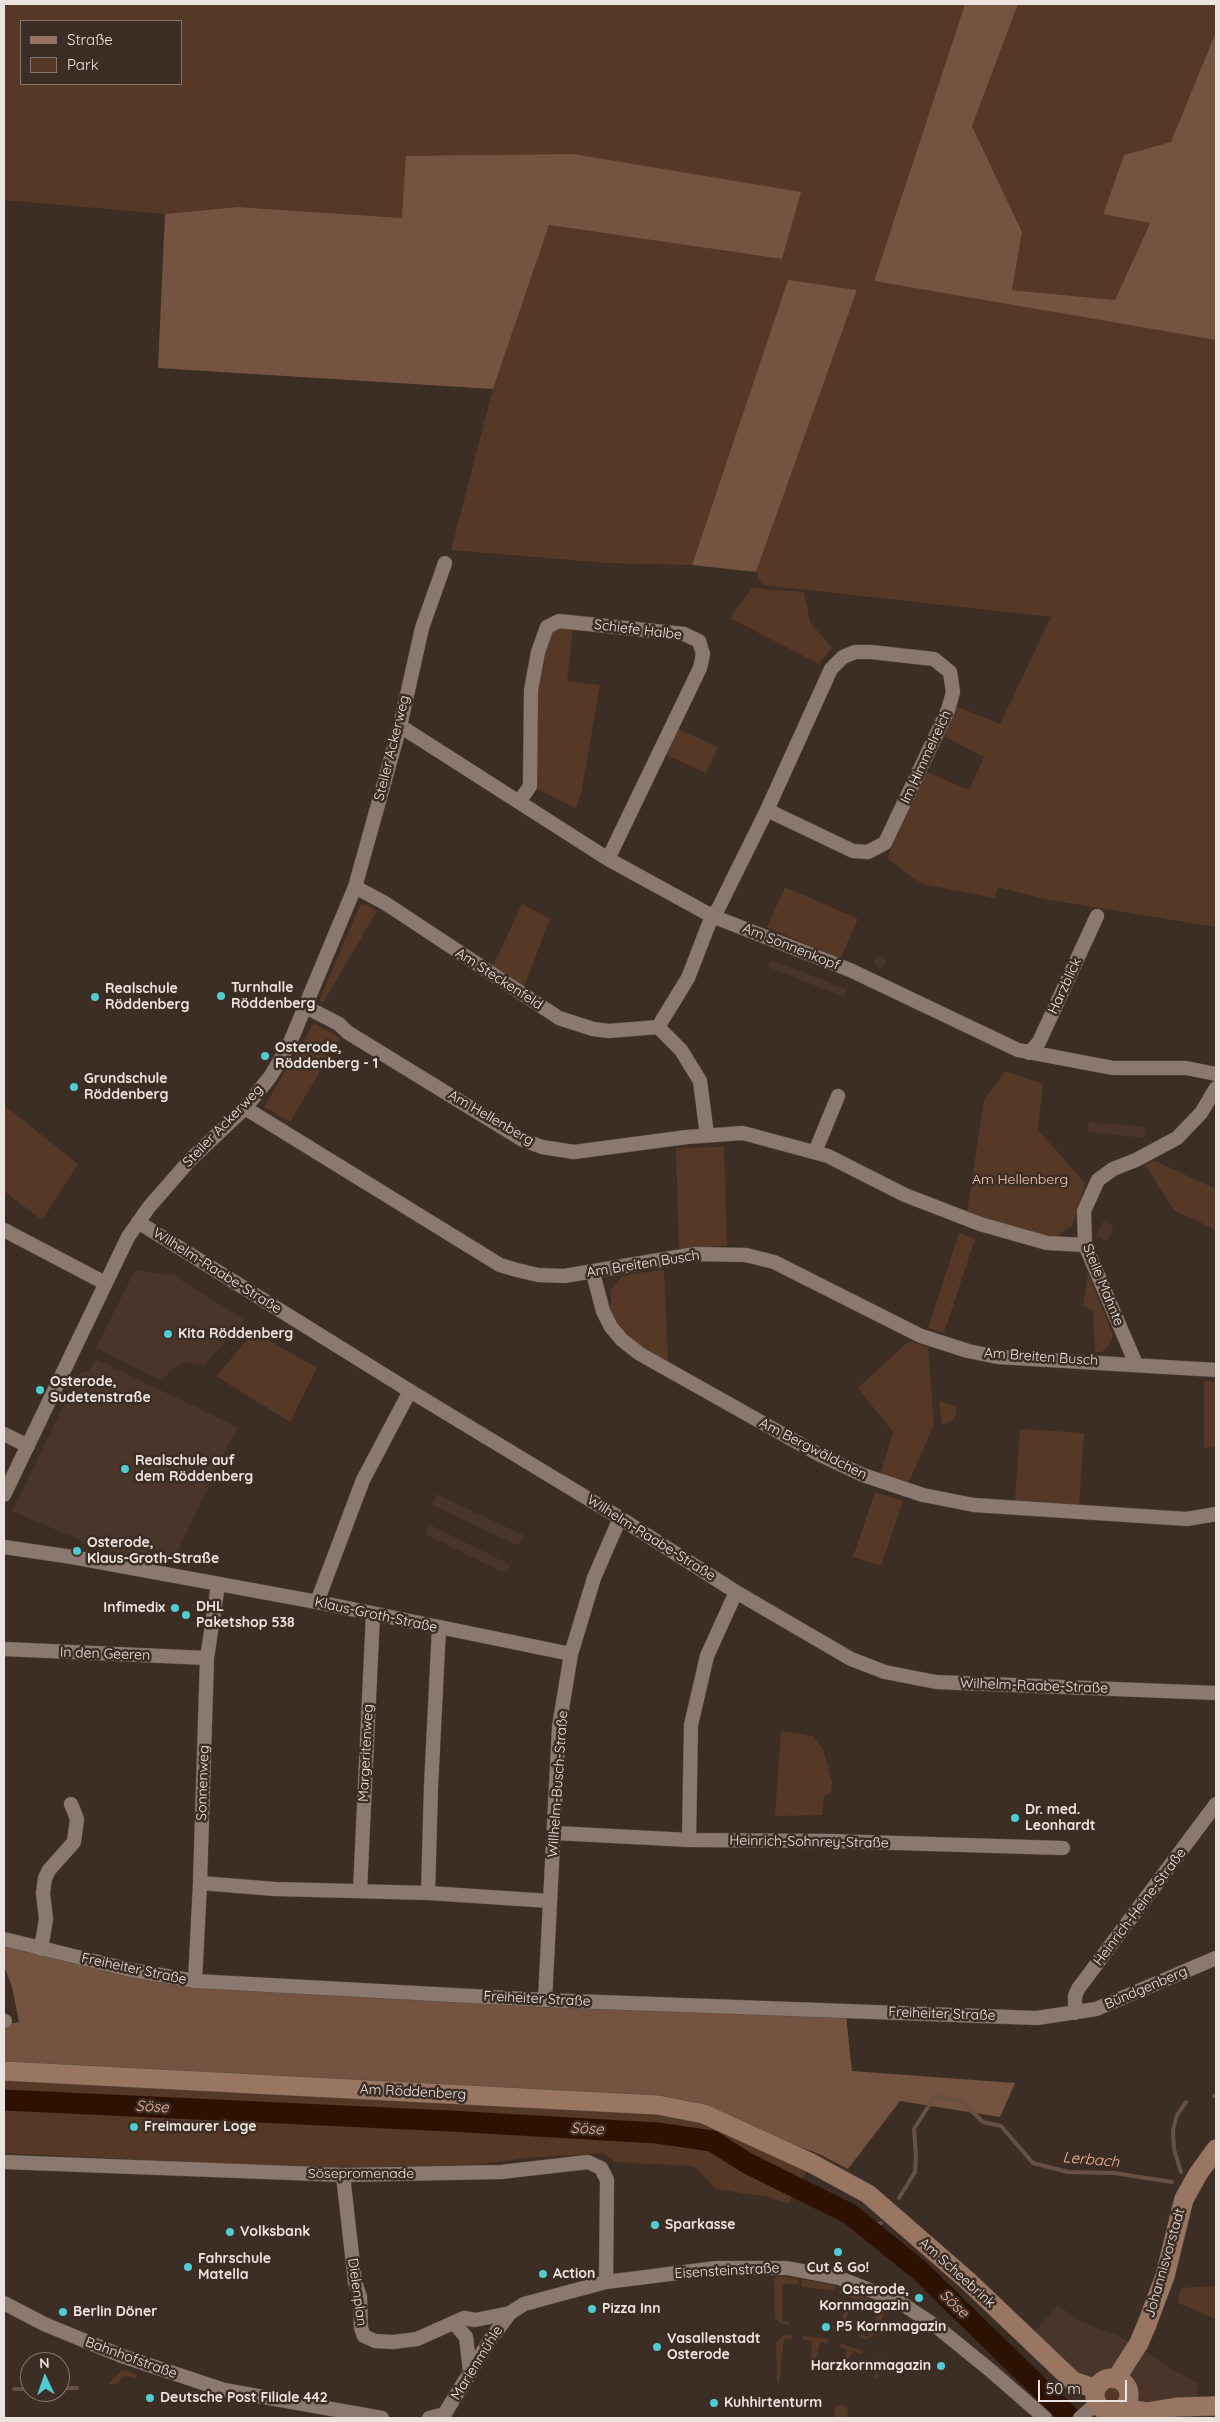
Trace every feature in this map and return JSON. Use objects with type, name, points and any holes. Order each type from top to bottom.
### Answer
[{"type":"main road","name":"Am Röddenberg","points":[[4,2071],[658,2105],[704,2114],[811,2163]]},
{"type":"main road","name":"Johannisvorstadt","points":[[1116,2379],[1139,2343],[1147,2324],[1165,2276],[1184,2199],[1198,2174],[1216,2149]]},
{"type":"main road","name":"Am Scheebrink","points":[[811,2163],[868,2194],[968,2281],[1073,2381],[1090,2405],[1105,2411],[1116,2412],[1127,2402]]},
{"type":"main road","points":[[1090,2405],[1107,2379],[1116,2379],[1126,2386],[1127,2402],[1133,2410],[1147,2412],[1177,2407],[1216,2406]]},
{"type":"street","name":"Steiler Ackerweg","points":[[4,1495],[128,1237],[138,1222],[190,1160],[245,1108],[270,1077],[289,1045],[355,886],[400,726],[422,628],[445,563]]},
{"type":"street","name":"Schiefe Halbe","points":[[519,802],[530,786],[531,690],[538,652],[547,627],[559,621],[684,634],[699,641],[703,654],[700,668],[608,859]]},
{"type":"street","name":"Im Himmelreich","points":[[712,916],[718,909],[767,810],[831,669],[843,657],[855,652],[871,652],[934,659],[950,672],[953,692],[948,710],[885,843],[868,852],[853,851],[767,810]]},
{"type":"street","name":"Am Sonnenkopf","points":[[400,726],[608,859],[712,916],[850,970],[1018,1050],[1113,1068],[1186,1068],[1216,1074]]},
{"type":"street","name":"Am Steckenfeld","points":[[355,886],[386,904],[559,1018],[581,1026],[601,1030],[658,1027]]},
{"type":"street","points":[[707,1135],[700,1081],[681,1050],[658,1027],[688,978],[712,916]]},
{"type":"street","name":"Harzblick","points":[[1029,1053],[1039,1042],[1097,916]]},
{"type":"street","name":"Am Hellenberg","points":[[306,1007],[339,1024],[348,1032],[523,1140],[542,1147],[574,1152],[707,1135],[743,1133],[828,1156],[905,1196],[980,1224],[1046,1243],[1084,1245]]},
{"type":"street","name":"Steile Mahnte","points":[[1136,1364],[1084,1245],[1084,1211],[1098,1180],[1113,1169],[1177,1138],[1201,1113],[1216,1088]]},
{"type":"street","points":[[814,1152],[838,1096]]},
{"type":"street","name":"Am Breiten Busch","points":[[245,1108],[500,1265],[538,1275],[564,1276],[593,1273],[695,1254],[746,1255],[782,1266],[921,1336],[968,1351],[998,1357],[1216,1370]]},
{"type":"street","name":"Wilhelm-Raabe-Straße","points":[[138,1222],[410,1391],[620,1518],[736,1592],[851,1659],[909,1678],[936,1682],[1216,1693]]},
{"type":"street","points":[[4,1230],[105,1283]]},
{"type":"street","name":"Am Bergwäldchen","points":[[593,1273],[603,1311],[611,1327],[622,1340],[640,1354],[818,1454],[863,1475],[923,1495],[974,1504],[1187,1519],[1216,1514]]},
{"type":"street","points":[[317,1602],[363,1480],[410,1391]]},
{"type":"street","points":[[4,1434],[28,1446]]},
{"type":"street","name":"Willhelm-Busch-Straße","points":[[545,2000],[559,1727],[571,1654],[594,1578],[620,1518]]},
{"type":"street","name":"Klaus-Groth-Straße","points":[[4,1547],[72,1557],[317,1602],[571,1654]]},
{"type":"street","name":"Sonnenweg","points":[[195,1981],[207,1658],[218,1585]]},
{"type":"street","points":[[689,1840],[691,1725],[708,1656],[736,1592]]},
{"type":"street","name":"Margeritenweg","points":[[360,1891],[374,1614]]},
{"type":"street","points":[[428,1893],[439,1628]]},
{"type":"street","name":"In den Geeren","points":[[4,1649],[207,1658]]},
{"type":"street","points":[[41,1949],[46,1919],[43,1894],[45,1878],[49,1870],[74,1842],[76,1819],[71,1804]]},
{"type":"street","name":"Heinrich-Heine-Straße","points":[[1075,2013],[1075,1996],[1078,1989],[1216,1804]]},
{"type":"street","name":"Heinrich-Sohnrey-Straße","points":[[555,1833],[689,1840],[831,1841],[1063,1848]]},
{"type":"street","points":[[200,1883],[275,1889],[428,1893],[550,1901]]},
{"type":"street","name":"Freiheiter Straße","points":[[4,1939],[130,1970],[195,1981],[545,2000],[1037,2018],[1075,2013]]},
{"type":"street","name":"Bündgenberg","points":[[1075,2013],[1096,2009],[1216,1958]]},
{"type":"street","name":"Sösepromenade","points":[[4,2162],[343,2176],[495,2173],[588,2162],[601,2168],[607,2180],[606,2282]]},
{"type":"street","name":"Dielenplan","points":[[343,2176],[355,2282],[360,2297],[361,2328],[364,2336],[375,2341],[393,2342],[417,2339],[433,2332]]},
{"type":"street","name":"Eisensteinstraße","points":[[433,2332],[459,2320],[475,2320],[510,2313],[524,2304],[606,2282],[716,2268],[759,2267],[801,2270],[839,2278],[887,2295],[913,2310],[1004,2381],[1045,2418]]},
{"type":"street","name":"Bahnhofstraße","points":[[4,2303],[44,2324],[105,2349],[208,2385],[270,2399],[382,2418]]},
{"type":"street","name":"Marienmühle","points":[[444,2416],[500,2324],[510,2313]]},
{"type":"street","points":[[459,2320],[466,2337],[470,2371]]},
{"type":"street","points":[[429,2418],[444,2416]]},
{"type":"shaded area","points":[[965,4],[1018,4],[972,126],[1022,232],[1012,290],[1115,300],[1150,223],[1103,214],[1124,155],[1171,142],[1216,32],[1216,340],[874,281]]},
{"type":"shaded area","points":[[573,154],[801,192],[782,259],[549,225],[493,389],[158,368],[165,214],[238,207],[402,218],[406,156]]},
{"type":"shaded area","points":[[788,280],[857,290],[756,572],[692,565]]},
{"type":"shaded area","points":[[878,955],[882,955],[886,961],[882,967],[878,967],[874,963],[874,959]]},
{"type":"shaded area","points":[[771,960],[847,989],[844,997],[768,967]]},
{"type":"shaded area","points":[[1089,1122],[1146,1127],[1144,1138],[1088,1132]]},
{"type":"shaded area","points":[[1103,1221],[1114,1226],[1107,1242],[1096,1236]]},
{"type":"shaded area","name":"Kita Röddenberg","points":[[135,1270],[173,1275],[245,1320],[204,1365],[187,1362],[173,1368],[162,1381],[96,1348]]},
{"type":"shaded area","name":"Realschule auf dem Röddenberg","points":[[96,1359],[237,1427],[175,1557],[169,1560],[145,1560],[96,1547],[12,1511],[79,1374],[89,1371]]},
{"type":"shaded area","points":[[437,1494],[523,1535],[519,1546],[432,1505]]},
{"type":"shaded area","points":[[430,1525],[511,1565],[506,1574],[425,1534]]},
{"type":"shaded area","points":[[4,1943],[130,1974],[846,2015],[852,2071],[1015,2083],[1000,2117],[900,2101],[848,2169],[819,2154],[705,2111],[4,2064],[4,2025],[19,2022],[12,1987],[4,1966]]},
{"type":"shaded area","points":[[1058,2305],[1080,2321],[1112,2333],[1198,2383],[1197,2418],[1095,2418],[1078,2376],[1034,2332]]},
{"type":"green space","points":[[4,4],[965,4],[874,281],[1216,340],[1216,927],[1044,899],[998,887],[995,898],[927,885],[914,879],[887,858],[927,772],[969,790],[984,757],[941,735],[953,705],[1000,724],[1051,617],[762,585],[756,572],[857,290],[788,281],[692,565],[607,563],[451,550],[493,389],[549,225],[782,259],[800,192],[402,218],[238,207],[165,214],[4,200]]},
{"type":"green space","points":[[1018,4],[1216,4],[1216,32],[1171,143],[1124,155],[1103,213],[1150,222],[1115,300],[1012,290],[1022,232],[972,126]]},
{"type":"green space","points":[[752,588],[804,592],[810,622],[832,648],[819,664],[730,618]]},
{"type":"green space","points":[[556,627],[573,628],[567,681],[600,685],[581,794],[576,808],[535,788],[536,687],[549,633]]},
{"type":"green space","points":[[676,728],[718,747],[706,773],[664,754]]},
{"type":"green space","points":[[785,887],[858,919],[840,959],[767,927]]},
{"type":"green space","points":[[366,904],[377,911],[322,1004],[320,999],[360,905]]},
{"type":"green space","points":[[522,904],[550,919],[524,987],[493,966]]},
{"type":"green space","points":[[314,1023],[340,1038],[290,1122],[264,1107]]},
{"type":"green space","name":"Am Hellenberg","points":[[1005,1071],[1043,1084],[1038,1130],[1085,1183],[1072,1226],[1054,1238],[967,1213],[984,1100]]},
{"type":"green space","points":[[4,1105],[78,1164],[42,1220],[4,1191]]},
{"type":"green space","points":[[724,1147],[727,1246],[679,1248],[676,1148]]},
{"type":"green space","points":[[1155,1161],[1216,1189],[1216,1230],[1174,1210],[1145,1165]]},
{"type":"green space","points":[[959,1233],[975,1239],[944,1333],[928,1328]]},
{"type":"green space","points":[[664,1270],[668,1363],[643,1349],[626,1334],[610,1313],[608,1307],[611,1305],[611,1290],[621,1278],[630,1274]]},
{"type":"green space","points":[[1088,1273],[1113,1335],[1109,1345],[1102,1352],[1095,1352],[1093,1310],[1083,1306]]},
{"type":"green space","points":[[254,1332],[317,1368],[290,1422],[216,1376]]},
{"type":"green space","points":[[909,1341],[928,1348],[934,1425],[908,1484],[880,1475],[893,1432],[858,1388]]},
{"type":"green space","points":[[1204,1381],[1216,1382],[1216,1447],[1204,1448]]},
{"type":"green space","points":[[939,1401],[955,1406],[957,1413],[953,1420],[942,1425]]},
{"type":"green space","points":[[1020,1429],[1084,1433],[1079,1505],[1015,1500]]},
{"type":"green space","points":[[875,1492],[903,1501],[881,1566],[853,1557]]},
{"type":"green space","points":[[781,1731],[813,1736],[823,1749],[832,1782],[831,1792],[824,1797],[822,1815],[775,1816]]},
{"type":"green space","points":[[4,2079],[657,2112],[702,2121],[808,2169],[788,2204],[769,2197],[716,2189],[694,2166],[615,2162],[604,2153],[527,2158],[473,2165],[319,2168],[4,2153]]},
{"type":"green space","points":[[777,2276],[798,2278],[798,2284],[783,2284],[782,2321],[789,2322],[789,2325],[780,2323],[775,2318],[774,2279]]},
{"type":"green space","points":[[802,2279],[836,2286],[835,2291],[801,2287]]},
{"type":"green space","points":[[1216,2286],[1216,2319],[1178,2303],[1181,2288]]},
{"type":"green space","points":[[842,2288],[872,2300],[870,2305],[839,2293]]},
{"type":"green space","points":[[876,2301],[883,2305],[885,2311],[875,2334],[867,2340],[860,2337],[861,2334],[868,2337],[880,2308],[874,2305]]},
{"type":"green space","points":[[846,2305],[851,2306],[843,2327],[851,2331],[850,2333],[831,2328],[831,2326],[840,2328]]},
{"type":"green space","points":[[792,2335],[792,2339],[784,2339],[779,2385],[777,2380],[776,2342],[783,2336]]},
{"type":"green space","points":[[803,2336],[829,2339],[827,2343],[820,2342],[813,2370],[810,2372],[812,2341],[803,2340]]},
{"type":"green space","points":[[840,2343],[863,2351],[861,2355],[854,2351],[842,2368],[847,2349],[839,2347]]},
{"type":"green space","points":[[876,2352],[883,2357],[890,2365],[888,2369],[880,2371],[876,2379],[873,2378],[884,2359]]},
{"type":"green space","points":[[126,2370],[137,2375],[136,2379],[127,2376],[123,2377],[117,2384],[108,2384],[121,2371]]},
{"type":"green space","points":[[1111,2387],[1119,2395],[1111,2403],[1103,2395]]},
{"type":"green space","points":[[838,2405],[844,2405],[848,2412],[844,2419],[838,2419],[834,2415],[834,2409]]},
{"type":"waterway","name":"Lerbach","points":[[899,2198],[915,2172],[914,2129],[935,2096],[962,2102],[983,2122],[1001,2126],[1033,2163],[1068,2172],[1114,2173],[1172,2182]]},
{"type":"waterway","name":"Söse","points":[[4,2100],[450,2121],[657,2133],[712,2141],[747,2163],[850,2214],[919,2270],[1071,2418]]},
{"type":"waterway","name":"Lerbach","points":[[1181,2172],[1174,2149],[1173,2130],[1177,2115],[1186,2102]]},
{"type":"waterway","name":"Lerbach","points":[[868,2229],[881,2223]]},
{"type":"waterway","points":[[70,2388],[77,2388]]},
{"type":"waterway","points":[[14,2389],[20,2389]]},
{"type":"place","name":"Turnhalle Röddenberg","points":[[221,996]]},
{"type":"place","name":"Realschule Röddenberg","points":[[95,997]]},
{"type":"place","name":"Osterode, Röddenberg - 1","points":[[265,1056]]},
{"type":"place","name":"Grundschule Röddenberg","points":[[74,1087]]},
{"type":"place","name":"Kita Röddenberg","points":[[168,1334]]},
{"type":"place","name":"Osterode, Sudetenstraße","points":[[40,1390]]},
{"type":"place","name":"Realschule auf dem Röddenberg","points":[[125,1469]]},
{"type":"place","name":"Osterode, Klaus-Groth-Straße","points":[[77,1551]]},
{"type":"place","name":"Infimedix","points":[[175,1608]]},
{"type":"place","name":"DHL Paketshop 538","points":[[186,1615]]},
{"type":"place","name":"Dr. med. Leonhardt","points":[[1015,1818]]},
{"type":"place","name":"Freimaurer Loge","points":[[134,2127]]},
{"type":"place","name":"Sparkasse","points":[[655,2225]]},
{"type":"place","name":"Volksbank","points":[[230,2232]]},
{"type":"place","name":"Cut & Go!","points":[[838,2252]]},
{"type":"place","name":"Fahrschule Matella","points":[[188,2267]]},
{"type":"place","name":"Action","points":[[543,2274]]},
{"type":"place","name":"Osterode, Kornmagazin","points":[[919,2298]]},
{"type":"place","name":"Pizza Inn","points":[[592,2309]]},
{"type":"place","name":"Berlin Döner","points":[[63,2312]]},
{"type":"place","name":"P5 Kornmagazin","points":[[826,2327]]},
{"type":"place","name":"Vasallenstadt Osterode","points":[[657,2347]]},
{"type":"place","name":"Harzkornmagazin","points":[[941,2366]]},
{"type":"place","name":"Deutsche Post Filiale 442","points":[[150,2398]]},
{"type":"place","name":"Kuhhirtenturm","points":[[714,2403]]}]
